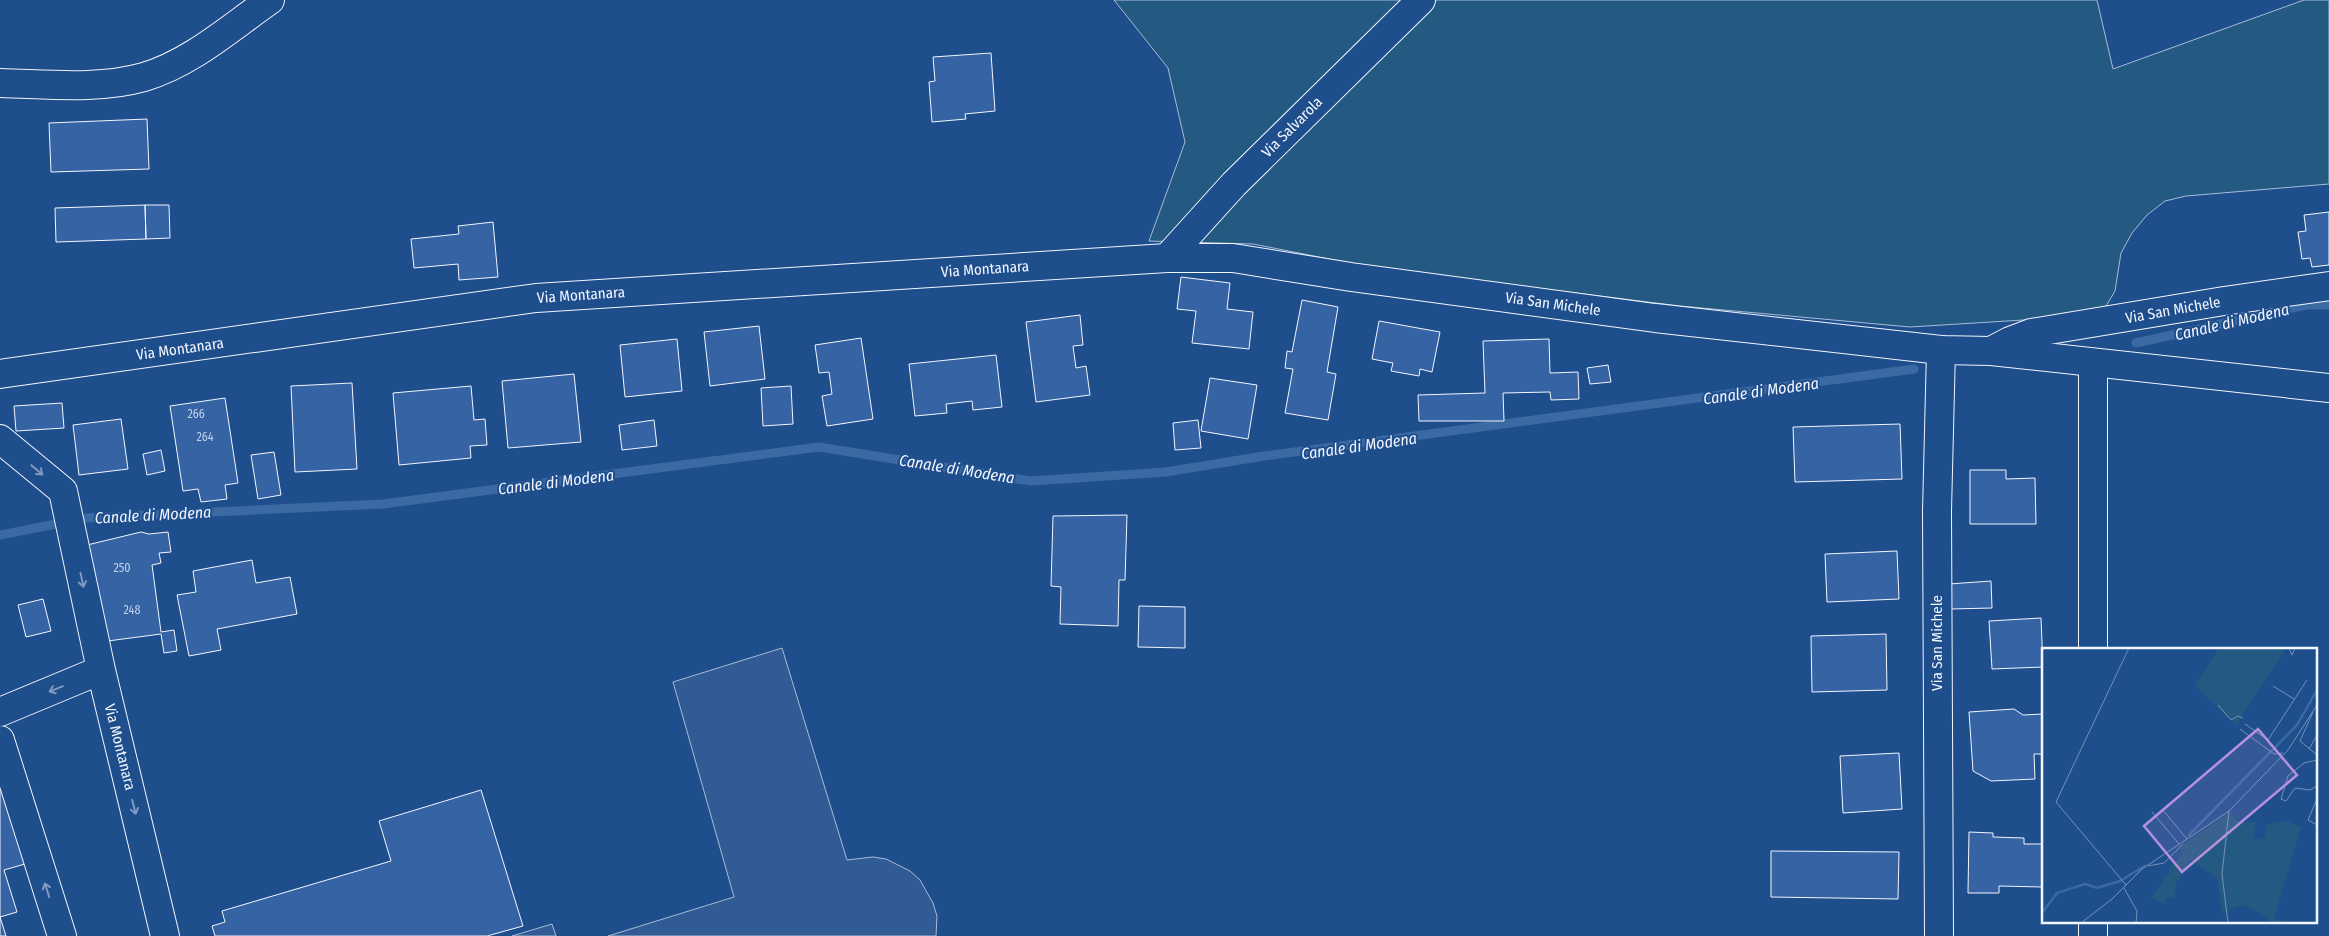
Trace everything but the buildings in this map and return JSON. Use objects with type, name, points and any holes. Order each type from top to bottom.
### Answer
[{"type":"main road","points":[[0,83],[88,84],[144,77],[192,55],[270,0]]},
{"type":"main road","name":"Via Salvarola","points":[[1166,258],[1234,184],[1421,0]]},
{"type":"main road","name":"Via San Michele","points":[[1166,258],[1234,258],[1350,277],[1655,318],[1941,350],[1991,351],[2329,388]]},
{"type":"main road","name":"Via Montanara","points":[[0,374],[536,298],[1166,258]]},
{"type":"main road","name":"Via San Michele","points":[[1991,351],[2031,333],[2224,300],[2329,286]]},
{"type":"main road","name":"Via San Michele","points":[[1939,936],[1937,512],[1941,350]]},
{"type":"main road","points":[[2093,363],[2093,648]]},
{"type":"main road","name":"Via Montanara","points":[[0,439],[63,491],[101,670],[165,936]]},
{"type":"main road","points":[[0,712],[101,670]]},
{"type":"main road","points":[[0,740],[62,936]]},
{"type":"shaded area","points":[[1114,0],[2097,0],[2113,69],[2304,0],[2329,0],[2329,184],[2186,196],[2165,201],[2147,215],[2132,233],[2121,253],[2115,291],[2106,306],[2088,316],[1910,327],[1680,306],[1375,268],[1253,244],[1149,241],[1185,142],[1168,68]]},
{"type":"shaded area","points":[[782,648],[847,860],[873,857],[886,859],[910,871],[920,880],[933,903],[937,916],[936,936],[608,936],[734,897],[673,682]]},
{"type":"shaded area","points":[[552,924],[556,936],[512,936]]},
{"type":"waterway","name":"Canale di Modena","points":[[2136,343],[2306,305],[2329,305]]},
{"type":"waterway","name":"Canale di Modena","points":[[0,535],[86,518],[383,504],[819,447],[1031,481],[1166,472],[1264,456],[1914,369]]}]
